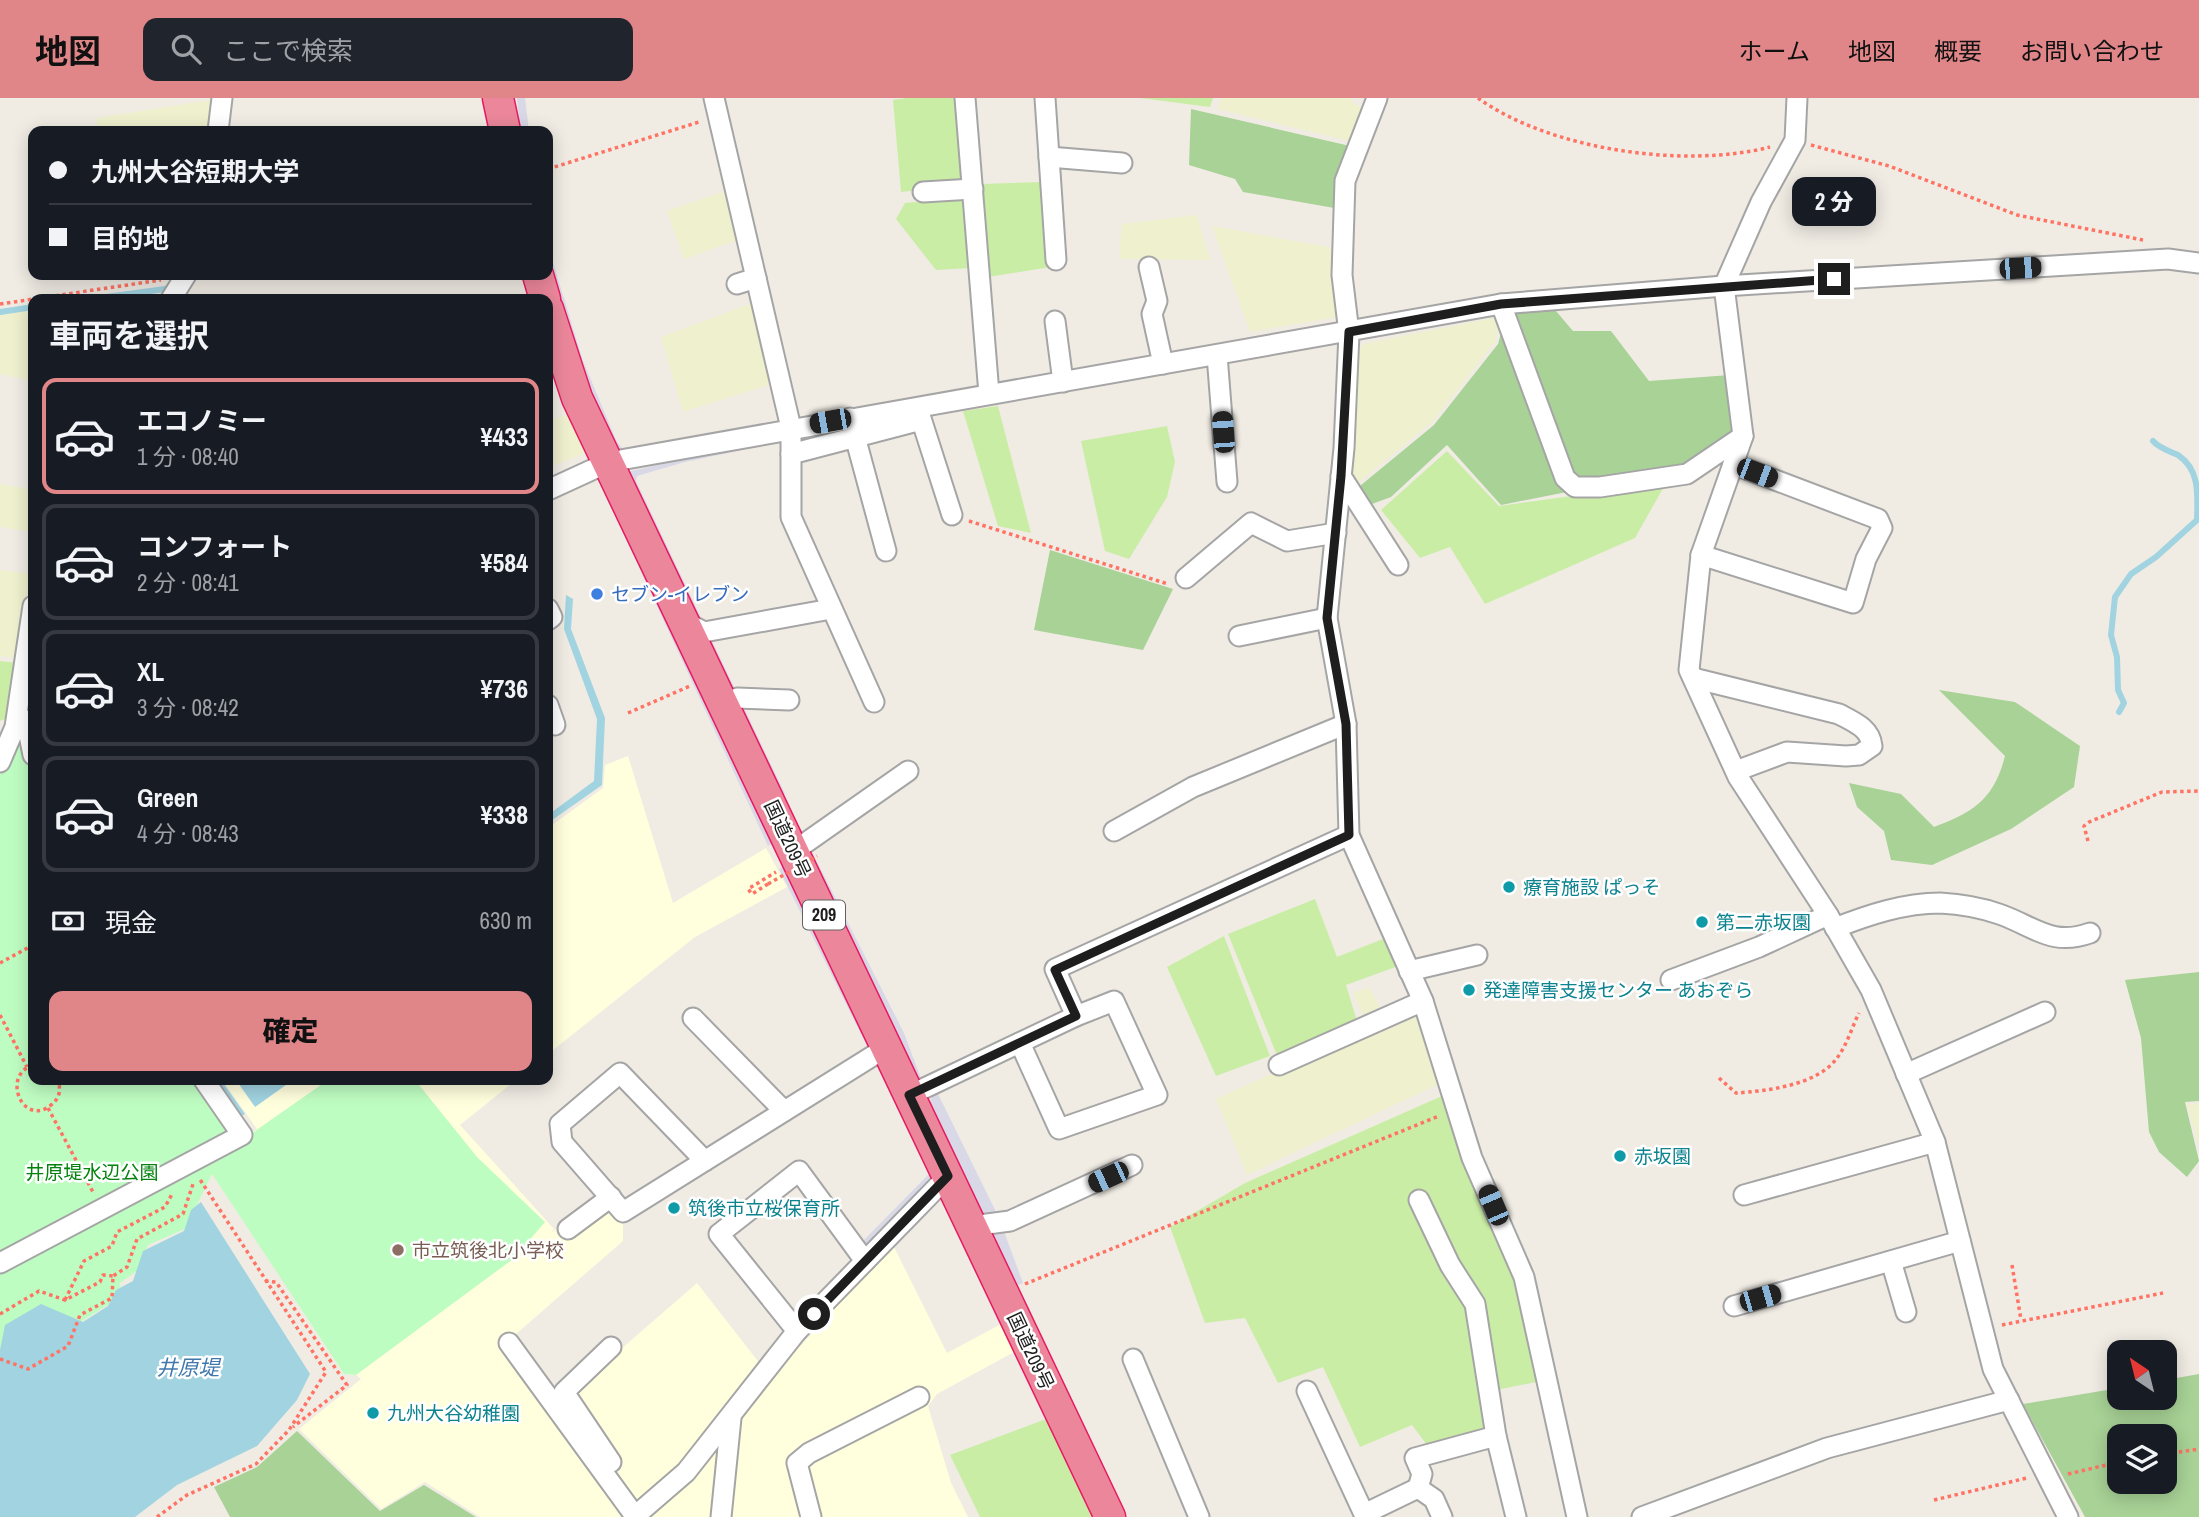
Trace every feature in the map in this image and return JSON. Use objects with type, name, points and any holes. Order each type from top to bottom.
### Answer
[{"type":"highway","points":[[498,98],[504,126]]},
{"type":"highway","name":"国道209号","points":[[553,324],[577,398],[685,622],[806,854],[909,1095],[1110,1517]]},
{"type":"street","points":[[219,126],[222,98]]},
{"type":"street","points":[[965,98],[989,394]]},
{"type":"street","points":[[1045,98],[1056,260]]},
{"type":"street","points":[[1377,98],[1345,181],[1342,275],[1349,332],[1341,476],[1327,618],[1346,724],[1349,835],[1423,1001],[1472,1158],[1524,1277],[1577,1517]]},
{"type":"street","points":[[1797,98],[1795,140],[1761,202],[1724,285],[1743,436],[1701,555],[1689,670],[1736,771],[1831,921],[1871,990],[1935,1142],[1993,1369],[2068,1517]]},
{"type":"street","points":[[716,107],[791,428],[792,517],[874,702]]},
{"type":"street","points":[[1049,157],[1122,163]]},
{"type":"street","points":[[923,192],[973,189]]},
{"type":"street","points":[[792,454],[855,438],[919,413],[989,394],[1501,304],[1724,285],[2168,260],[2199,263]]},
{"type":"street","points":[[1149,267],[1157,301],[1152,314],[1163,364]]},
{"type":"street","points":[[737,284],[756,278]]},
{"type":"street","points":[[1501,304],[1565,478],[1575,487],[1600,487],[1687,474],[1743,436]]},
{"type":"street","points":[[1055,321],[1063,382]]},
{"type":"street","points":[[1217,355],[1227,482]]},
{"type":"street","points":[[553,488],[609,462],[850,418],[919,413]]},
{"type":"street","points":[[919,413],[951,515]]},
{"type":"street","points":[[850,418],[886,551]]},
{"type":"street","points":[[1701,555],[1853,603],[1866,559],[1882,528],[1878,519],[1732,464]]},
{"type":"street","points":[[1341,476],[1398,565]]},
{"type":"street","points":[[1186,578],[1251,523],[1287,541],[1336,533]]},
{"type":"street","points":[[685,622],[704,632],[831,609]]},
{"type":"street","points":[[1239,636],[1327,618]]},
{"type":"street","points":[[0,762],[19,724],[28,648]]},
{"type":"street","points":[[1693,678],[1839,714],[1861,725],[1871,738],[1872,746],[1859,755],[1787,752],[1736,771]]},
{"type":"street","points":[[737,698],[789,700]]},
{"type":"street","points":[[553,719],[555,725]]},
{"type":"street","points":[[19,724],[28,743]]},
{"type":"street","points":[[1114,831],[1193,787],[1346,724]]},
{"type":"street","points":[[806,854],[908,771]]},
{"type":"street","points":[[1076,1016],[1055,970],[1349,835]]},
{"type":"street","points":[[1671,980],[1831,921],[1900,907],[1941,903],[1998,914],[2038,932],[2065,940],[2090,933]]},
{"type":"street","points":[[1409,971],[1477,955]]},
{"type":"street","points":[[909,1095],[1076,1016],[1114,1001],[1157,1095],[1059,1129],[1020,1043]]},
{"type":"street","points":[[1279,1065],[1423,1001]]},
{"type":"street","points":[[1906,1074],[2045,1012]]},
{"type":"street","points":[[694,1018],[784,1111]]},
{"type":"street","points":[[705,1161],[620,1073],[560,1124],[562,1142],[623,1212],[705,1161],[784,1111],[887,1047]]},
{"type":"street","points":[[0,1263],[242,1135],[207,1085]]},
{"type":"street","points":[[1744,1195],[1935,1142]]},
{"type":"street","points":[[972,1226],[1010,1221],[1132,1165]]},
{"type":"street","points":[[797,1331],[719,1234],[799,1171],[865,1261]]},
{"type":"street","points":[[638,1514],[685,1472],[797,1331],[948,1176]]},
{"type":"street","points":[[568,1229],[611,1198]]},
{"type":"street","points":[[1419,1200],[1440,1247],[1475,1304],[1496,1436],[1516,1517]]},
{"type":"street","points":[[1734,1306],[1960,1241]]},
{"type":"street","points":[[1891,1261],[1906,1311]]},
{"type":"street","points":[[509,1343],[638,1514]]},
{"type":"street","points":[[611,1347],[564,1392],[638,1514]]},
{"type":"street","points":[[1133,1359],[1199,1517]]},
{"type":"street","points":[[1307,1391],[1364,1514],[1418,1488],[1422,1474],[1415,1458],[1496,1436]]},
{"type":"street","points":[[811,1517],[797,1463],[809,1454],[919,1397]]},
{"type":"street","points":[[1642,1517],[1827,1448],[2009,1401]]},
{"type":"street","points":[[721,1517],[731,1417]]},
{"type":"street","points":[[1418,1488],[1434,1499],[1442,1517]]},
{"type":"path","points":[[1478,98],[1498,112],[1563,139],[1625,152],[1735,156],[1795,140],[1889,166],[2017,215],[2154,242],[2168,260]]},
{"type":"path","points":[[553,167],[716,107]]},
{"type":"path","points":[[66,294],[159,280]]},
{"type":"path","points":[[0,304],[28,300]]},
{"type":"path","points":[[951,515],[1172,585],[1186,578]]},
{"type":"path","points":[[628,713],[698,683]]},
{"type":"path","points":[[2088,841],[2084,826],[2089,822],[2162,792],[2199,791]]},
{"type":"path","points":[[770,876],[748,889],[752,894],[806,854]]},
{"type":"path","points":[[0,962],[28,948]]},
{"type":"path","points":[[1719,1077],[1736,1093],[1796,1082],[1822,1072],[1837,1058],[1871,990]]},
{"type":"path","points":[[0,1015],[27,1067],[14,1084],[16,1098],[27,1108],[48,1108]]},
{"type":"path","points":[[48,1108],[58,1096],[58,1085]]},
{"type":"path","points":[[48,1108],[98,1201]]},
{"type":"path","points":[[1003,1293],[1092,1254],[1457,1109]]},
{"type":"path","points":[[0,1314],[39,1291],[65,1300],[100,1282],[103,1275],[113,1276],[127,1267],[137,1239],[183,1214],[196,1172],[326,1372],[289,1430]]},
{"type":"path","points":[[65,1300],[84,1261],[112,1245],[117,1232],[165,1207],[175,1189]]},
{"type":"path","points":[[2012,1265],[2021,1320]]},
{"type":"path","points":[[0,1359],[28,1368],[68,1346],[80,1315],[112,1298],[113,1276]]},
{"type":"path","points":[[157,1517],[187,1495],[256,1464],[289,1430],[347,1385],[276,1282],[265,1281]]},
{"type":"path","points":[[1982,1329],[2163,1293]]},
{"type":"path","points":[[2177,1452],[2199,1449]]},
{"type":"path","points":[[1934,1500],[2107,1464]]},
{"type":"shaded area","points":[[517,98],[525,98],[528,126],[520,126]]},
{"type":"shaded area","points":[[1221,98],[1352,98],[1352,102],[1363,108],[1349,141],[1218,109]]},
{"type":"shaded area","points":[[216,99],[211,126],[98,126],[97,118]]},
{"type":"shaded area","points":[[728,190],[741,239],[684,259],[667,211]]},
{"type":"shaded area","points":[[1197,215],[1210,260],[1119,259],[1122,224]]},
{"type":"shaded area","points":[[1212,226],[1334,248],[1338,317],[1250,332]]},
{"type":"shaded area","points":[[553,262],[583,361],[617,442],[623,449],[615,449],[592,401],[552,280]]},
{"type":"shaded area","points":[[752,303],[772,384],[683,412],[661,337]]},
{"type":"shaded area","points":[[28,311],[28,380],[0,374],[0,314]]},
{"type":"shaded area","points":[[1493,318],[1500,324],[1495,342],[1432,422],[1359,482],[1351,475],[1357,352],[1363,344]]},
{"type":"shaded area","points":[[569,414],[585,453],[553,466],[553,419]]},
{"type":"shaded area","points":[[778,438],[786,441],[685,462],[637,476],[636,481],[785,794],[780,797],[627,472]]},
{"type":"shaded area","points":[[604,481],[776,841],[768,846],[600,483]]},
{"type":"shaded area","points":[[0,484],[28,489],[28,531],[0,527]]},
{"type":"shaded area","points":[[0,570],[28,574],[16,658],[0,656]]},
{"type":"shaded area","points":[[628,756],[673,903],[766,848],[787,887],[695,937],[553,1050],[553,824],[603,788],[605,765]]},
{"type":"shaded area","points":[[813,854],[904,1033],[923,1084],[918,1082],[810,858]]},
{"type":"shaded area","points":[[784,866],[874,1041],[867,1046],[779,869]]},
{"type":"shaded area","points":[[1369,987],[1380,1007],[1363,1015],[1353,993]]},
{"type":"shaded area","points":[[1416,1008],[1443,1082],[1247,1175],[1216,1099]]},
{"type":"shaded area","points":[[876,1061],[939,1171],[872,1247],[863,1241],[930,1173]]},
{"type":"shaded area","points":[[226,1085],[510,1085],[460,1125],[554,1229],[551,1233],[597,1195],[623,1225],[623,1241],[516,1334],[560,1402],[697,1283],[771,1378],[893,1245],[947,1353],[1001,1324],[1016,1351],[937,1394],[928,1406],[951,1483],[968,1517],[480,1517],[425,1482],[381,1509],[299,1429],[361,1379],[356,1375],[344,1374],[207,1165],[257,1129]]},
{"type":"shaded area","points":[[935,1093],[938,1094],[998,1216],[986,1220],[930,1113],[927,1106]]},
{"type":"shaded area","points":[[2199,1103],[2199,1145],[2187,1104]]},
{"type":"shaded area","points":[[1002,1226],[1023,1283],[1018,1285],[991,1231]]},
{"type":"green space","points":[[959,98],[967,185],[901,192],[893,100]]},
{"type":"green space","points":[[1140,98],[1213,98],[1210,107]]},
{"type":"green space","points":[[1191,109],[1350,146],[1340,209],[1243,192],[1235,179],[1189,165]]},
{"type":"green space","points":[[1042,182],[1051,267],[988,277],[981,184]]},
{"type":"green space","points":[[966,197],[971,268],[936,270],[896,219],[905,203]]},
{"type":"green space","points":[[1550,304],[1573,331],[1611,331],[1649,381],[1730,375],[1735,434],[1693,467],[1501,505],[1447,445],[1391,497],[1361,508],[1349,495],[1434,425],[1498,344],[1506,315]]},
{"type":"green space","points":[[998,406],[1031,533],[998,526],[963,411]]},
{"type":"green space","points":[[1167,426],[1175,462],[1167,497],[1129,559],[1105,551],[1081,441]]},
{"type":"green space","points":[[1447,451],[1499,506],[1666,483],[1635,538],[1485,604],[1450,547],[1420,558],[1381,510]]},
{"type":"green space","points":[[1050,550],[1173,589],[1143,650],[1034,630]]},
{"type":"green space","points":[[0,661],[18,663],[5,719],[0,721]]},
{"type":"green space","points":[[1939,690],[2015,702],[2080,746],[2074,787],[2011,829],[1932,865],[1891,860],[1884,831],[1857,807],[1849,783],[1901,794],[1934,827],[1960,816],[1980,802],[1995,783],[2005,756]]},
{"type":"green space","name":"井原堤水辺公園","points":[[24,743],[28,753],[28,1085],[201,1085],[228,1134],[221,1155],[321,1085],[419,1085],[477,1157],[545,1222],[513,1259],[356,1375],[344,1374],[212,1174],[185,1229],[148,1245],[137,1271],[120,1283],[119,1298],[82,1321],[70,1352],[0,1370],[0,750]]},
{"type":"green space","points":[[1315,899],[1337,957],[1388,937],[1401,965],[1346,985],[1357,1021],[1278,1058],[1228,934]]},
{"type":"green space","points":[[1224,936],[1270,1056],[1216,1076],[1167,967]]},
{"type":"green space","points":[[2199,972],[2199,1101],[2185,1102],[2199,1161],[2187,1177],[2159,1152],[2149,1132],[2141,1038],[2125,980]]},
{"type":"green space","points":[[1442,1096],[1517,1282],[1541,1381],[1496,1390],[1490,1427],[1427,1445],[1412,1425],[1360,1447],[1323,1367],[1278,1383],[1245,1318],[1205,1323],[1170,1227],[1245,1183]]},
{"type":"green space","points":[[2199,1374],[2199,1517],[2085,1517],[2023,1404],[2107,1390],[2107,1410],[2177,1410],[2177,1378]]},
{"type":"green space","points":[[1046,1419],[1092,1517],[980,1517],[950,1455]]},
{"type":"green space","points":[[297,1431],[380,1511],[424,1485],[476,1517],[230,1517],[214,1487],[257,1467]]},
{"type":"water","points":[[566,595],[573,599],[571,629],[605,718],[602,785],[553,819],[553,811],[594,781],[597,719],[564,629]]},
{"type":"water","points":[[217,1085],[225,1085],[245,1114],[240,1117]]},
{"type":"water","points":[[240,1085],[286,1085],[255,1107]]},
{"type":"water","name":"井原堤","points":[[201,1202],[310,1374],[297,1400],[257,1446],[177,1485],[135,1517],[0,1517],[0,1350],[5,1325],[41,1304],[83,1322],[108,1306],[116,1290],[133,1281],[143,1251],[184,1231],[191,1210]]},
{"type":"waterway","points":[[128,294],[165,289]]},
{"type":"waterway","points":[[0,312],[28,308]]},
{"type":"waterway","points":[[2119,712],[2124,703],[2118,690],[2117,657],[2111,635],[2115,597],[2131,574],[2156,557],[2197,520],[2194,474],[2178,455],[2153,441]]},
{"type":"place","name":"セブン-イレブン","points":[[597,594]]},
{"type":"place","name":"療育施設 ぱっそ","points":[[1509,887]]},
{"type":"place","name":"第二赤坂園","points":[[1702,922]]},
{"type":"place","name":"発達障害支援センター あおぞら","points":[[1469,990]]},
{"type":"place","name":"赤坂園","points":[[1620,1156]]},
{"type":"place","name":"筑後市立桜保育所","points":[[674,1208]]},
{"type":"place","name":"市立筑後北小学校","points":[[398,1250]]},
{"type":"place","name":"九州大谷幼稚園","points":[[373,1413]]},
{"type":"route","points":[[814,1314],[948,1176],[909,1095],[1076,1016],[1055,970],[1349,835],[1346,724],[1327,618],[1341,476],[1349,332],[1501,304],[1724,285],[1834,279]]}]
